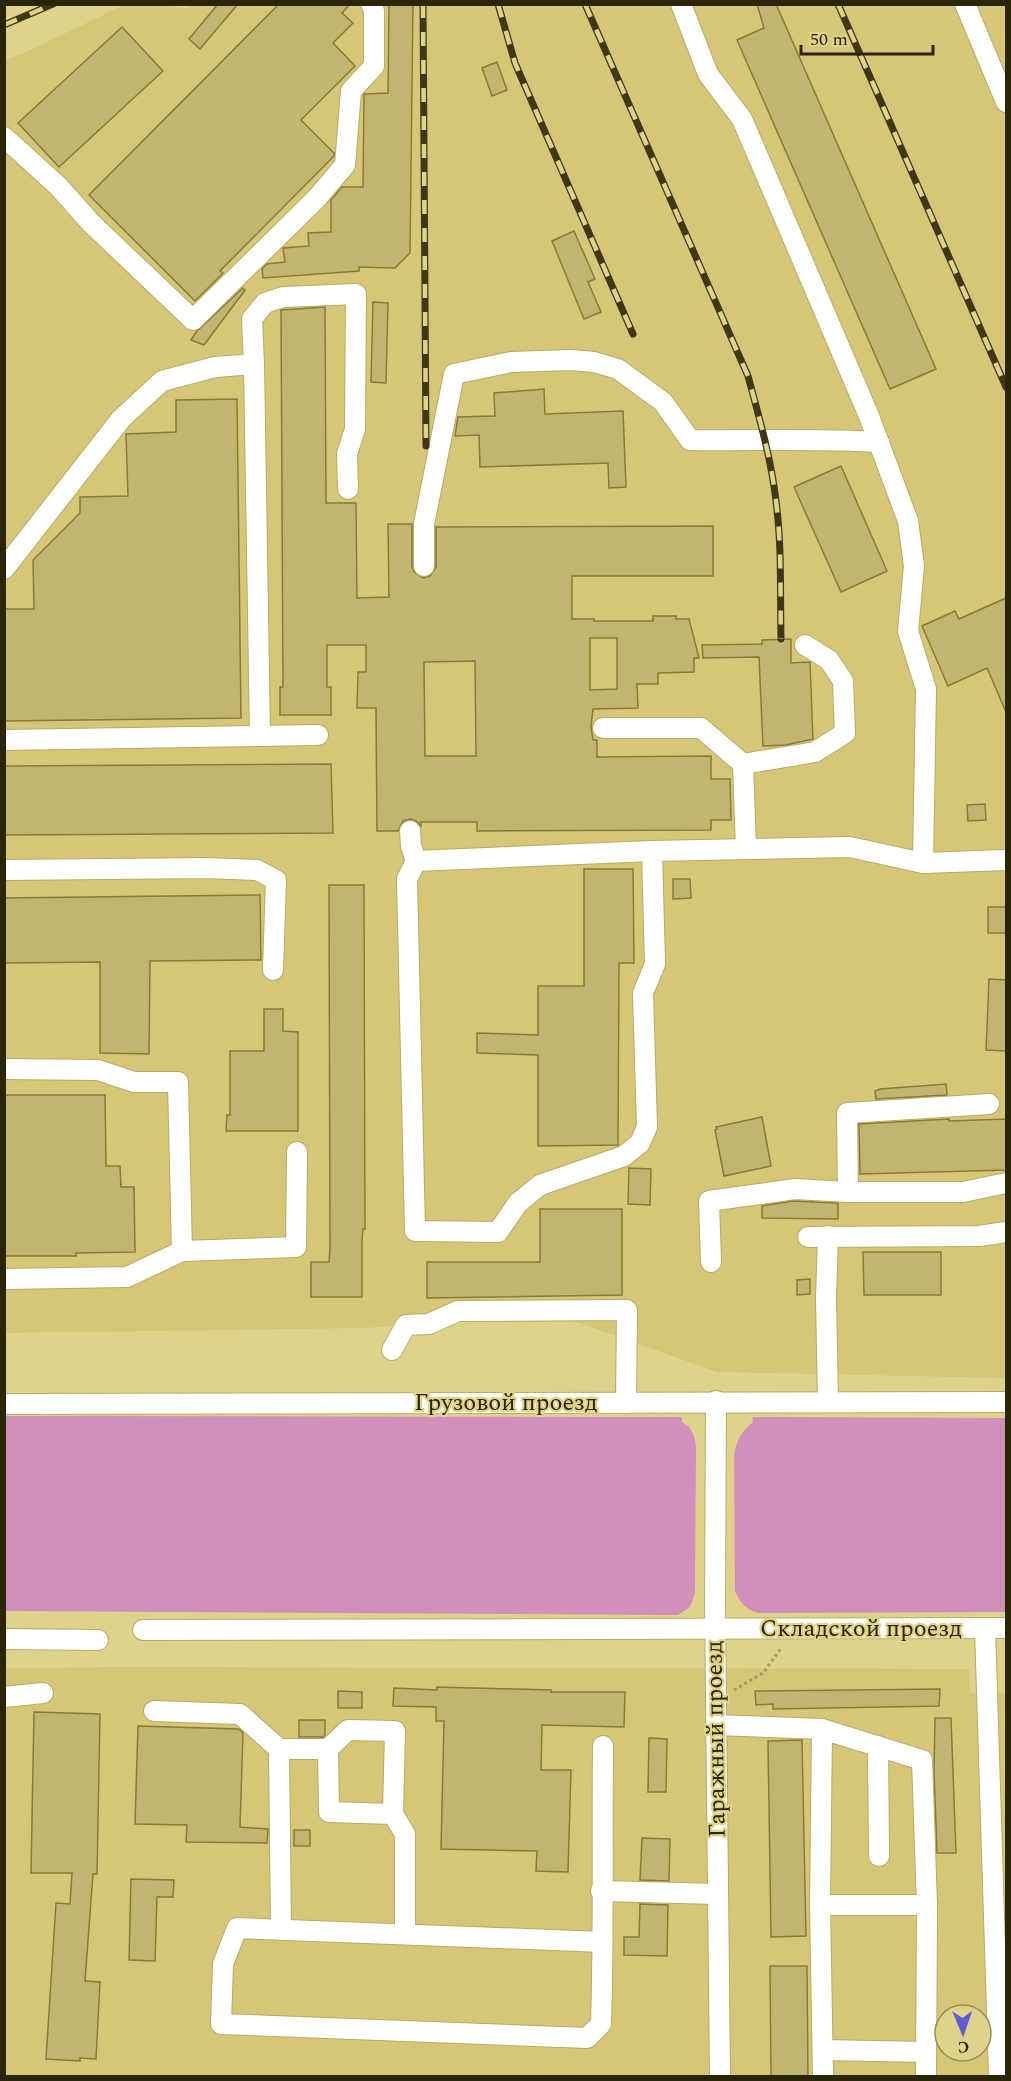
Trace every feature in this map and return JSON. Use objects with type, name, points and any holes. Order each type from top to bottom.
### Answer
[{"type":"street","points":[[4,136],[58,186],[92,223],[193,320],[316,199],[345,165],[351,91],[374,66],[374,11],[371,4]]},
{"type":"street","points":[[681,4],[708,75],[742,119],[879,442],[908,521],[914,566],[908,631],[926,689],[923,863]]},
{"type":"street","points":[[965,4],[1006,102]]},
{"type":"street","points":[[261,736],[252,319],[265,303],[284,297],[356,294],[356,429],[347,454],[348,489]]},
{"type":"street","points":[[424,566],[424,524],[454,374],[511,362],[571,360],[594,362],[618,369],[663,402],[690,440],[766,442],[816,439],[879,442]]},
{"type":"street","points":[[4,569],[121,419],[162,381],[215,367],[254,364]]},
{"type":"street","points":[[743,764],[815,752],[845,733],[843,681],[829,660],[805,645]]},
{"type":"street","points":[[603,728],[701,728],[743,764],[746,849]]},
{"type":"street","points":[[4,740],[318,735]]},
{"type":"street","points":[[410,831],[411,846],[416,861],[406,879],[415,1231],[498,1232],[518,1203],[540,1185],[624,1156],[640,1143],[647,1127],[643,993],[655,964],[652,850]]},
{"type":"street","points":[[416,861],[652,850],[850,847],[923,863],[1006,860]]},
{"type":"street","points":[[4,870],[207,868],[257,870],[276,880],[273,970]]},
{"type":"street","points":[[4,1069],[98,1070],[134,1083],[178,1082],[182,1251]]},
{"type":"street","points":[[848,1192],[847,1113],[989,1104]]},
{"type":"street","points":[[4,1279],[127,1277],[182,1251],[296,1247],[297,1152]]},
{"type":"street","points":[[711,1262],[709,1201],[795,1188],[848,1192],[963,1192],[1006,1184]]},
{"type":"street","points":[[808,1238],[979,1236],[1006,1232]]},
{"type":"street","points":[[828,1236],[826,1298],[828,1401]]},
{"type":"street","points":[[392,1350],[406,1325],[429,1324],[458,1311],[627,1310],[626,1403]]},
{"type":"street","name":"Гаражный проезд","points":[[716,1401],[715,1629],[720,2076]]},
{"type":"street","name":"Грузовой проезд","points":[[4,1404],[1006,1402]]},
{"type":"street","points":[[985,1628],[999,2076]]},
{"type":"street","name":"Складской проезд","points":[[143,1630],[1006,1628]]},
{"type":"street","points":[[4,1639],[98,1640]]},
{"type":"street","points":[[4,1697],[43,1693]]},
{"type":"street","points":[[154,1711],[240,1714],[279,1749],[328,1749],[348,1730],[394,1731],[393,1814],[405,1834],[405,1934]]},
{"type":"street","points":[[716,1725],[822,1729],[922,1760],[927,1905],[926,2076]]},
{"type":"street","points":[[822,1729],[820,1905],[823,2076]]},
{"type":"street","points":[[603,1746],[603,1942],[601,2024],[587,2038],[221,2024],[223,1964],[237,1928],[603,1942]]},
{"type":"street","points":[[878,1746],[879,1856]]},
{"type":"street","points":[[279,1749],[281,1930]]},
{"type":"street","points":[[328,1749],[329,1812],[393,1814]]},
{"type":"street","points":[[602,1891],[718,1894]]},
{"type":"street","points":[[820,1905],[927,1905]]},
{"type":"street","points":[[823,2050],[926,2052]]},
{"type":"path","points":[[733,1691],[764,1672],[783,1646]]},
{"type":"shaded area","points":[[193,4],[1006,5],[1006,1378],[717,1372],[571,1320],[470,1320],[366,1328],[5,1333],[4,60],[24,53],[124,5],[164,5],[187,9]]},
{"type":"shaded area","points":[[5,1416],[682,1417],[682,1422],[692,1432],[696,1446],[695,1593],[690,1607],[678,1615],[5,1611]]},
{"type":"shaded area","points":[[752,1417],[1006,1418],[1006,1612],[758,1613],[747,1607],[735,1591],[734,1460],[737,1443],[753,1422]]},
{"type":"shaded area","points":[[4,1668],[969,1669],[970,1693],[1006,1693],[1006,2076],[5,2076]]},
{"type":"building","points":[[218,4],[238,4],[200,49],[189,39]]},
{"type":"building","points":[[279,4],[350,4],[342,13],[353,23],[333,43],[355,66],[301,120],[334,153],[334,156],[220,271],[223,273],[195,301],[89,195]]},
{"type":"building","points":[[389,4],[413,4],[410,253],[395,268],[359,267],[359,271],[263,278],[262,269],[267,264],[285,262],[283,248],[309,246],[308,233],[331,232],[331,200],[342,187],[363,187],[364,94],[388,93]]},
{"type":"building","points":[[757,4],[776,4],[936,369],[890,389],[737,40],[764,28]]},
{"type":"building","points":[[122,27],[163,71],[59,167],[18,123]]},
{"type":"building","points":[[497,62],[507,90],[492,96],[482,68]]},
{"type":"building","points":[[574,231],[595,279],[588,282],[601,312],[584,319],[552,241]]},
{"type":"building","points":[[243,288],[245,290],[204,345],[191,340],[197,331]]},
{"type":"building","points":[[373,302],[388,303],[386,383],[371,382]]},
{"type":"building","points":[[325,307],[326,503],[356,503],[357,598],[389,597],[388,524],[412,524],[412,567],[414,572],[423,578],[430,576],[436,567],[436,527],[713,526],[713,576],[572,576],[572,619],[653,621],[653,616],[676,616],[676,619],[689,619],[699,658],[694,658],[694,672],[658,673],[658,684],[637,684],[638,708],[593,709],[591,727],[593,740],[597,740],[597,757],[711,756],[711,779],[730,779],[731,820],[711,820],[711,830],[477,831],[477,822],[421,822],[421,826],[410,819],[403,821],[398,831],[377,831],[376,708],[357,708],[358,672],[366,672],[366,645],[327,645],[327,687],[331,687],[331,715],[280,715],[280,687],[283,687],[281,310]],"holes":[[[590,638],[617,638],[617,689],[590,690]],[[475,661],[476,756],[425,756],[424,662]]]},
{"type":"building","points":[[544,389],[545,414],[623,411],[626,487],[609,488],[608,463],[480,467],[479,435],[455,436],[458,417],[495,416],[494,393]]},
{"type":"building","points":[[237,399],[241,718],[4,721],[4,609],[34,609],[33,560],[80,513],[80,497],[128,496],[126,434],[176,432],[176,400]]},
{"type":"building","points":[[841,466],[887,571],[841,592],[794,487]]},
{"type":"building","points":[[1006,598],[1006,712],[987,668],[948,686],[922,626],[955,611],[959,619]]},
{"type":"building","points":[[791,639],[791,663],[810,662],[813,739],[786,745],[763,746],[759,657],[703,658],[702,645],[762,644],[762,640]]},
{"type":"building","points":[[331,764],[333,833],[4,835],[4,766]]},
{"type":"building","points":[[985,804],[986,820],[968,821],[967,805]]},
{"type":"building","points":[[584,869],[633,869],[634,963],[619,963],[618,1145],[538,1146],[538,1055],[477,1053],[477,1033],[538,1035],[538,986],[584,986]]},
{"type":"building","points":[[673,879],[690,879],[691,898],[673,899]]},
{"type":"building","points":[[329,885],[364,885],[365,1229],[363,1229],[362,1241],[362,1297],[311,1297],[311,1262],[329,1262],[330,1248]]},
{"type":"building","points":[[260,895],[261,960],[150,961],[149,1054],[100,1053],[100,962],[4,963],[4,898]]},
{"type":"building","points":[[988,907],[1006,907],[1006,933],[988,933]]},
{"type":"building","points":[[989,979],[1006,980],[1006,1051],[986,1050]]},
{"type":"building","points":[[264,1009],[283,1009],[283,1031],[298,1032],[298,1131],[226,1131],[227,1115],[230,1115],[230,1051],[264,1051]]},
{"type":"building","points":[[946,1084],[947,1095],[876,1099],[875,1091],[880,1089]]},
{"type":"building","points":[[4,1095],[105,1095],[106,1166],[120,1166],[121,1187],[134,1187],[135,1252],[76,1253],[76,1256],[4,1256]]},
{"type":"building","points":[[762,1117],[771,1166],[724,1176],[716,1127]]},
{"type":"building","points":[[949,1119],[949,1121],[1006,1119],[1006,1170],[860,1174],[859,1124]]},
{"type":"building","points":[[629,1168],[651,1169],[650,1205],[628,1204]]},
{"type":"building","points":[[793,1201],[838,1203],[838,1219],[762,1218],[762,1206]]},
{"type":"building","points":[[540,1209],[622,1209],[622,1295],[427,1298],[427,1262],[540,1262]]},
{"type":"building","points":[[863,1252],[941,1252],[941,1295],[864,1295]]},
{"type":"building","points":[[810,1279],[810,1294],[797,1295],[797,1280]]},
{"type":"building","points":[[437,1687],[551,1690],[551,1692],[625,1692],[624,1727],[542,1725],[541,1770],[571,1770],[568,1872],[536,1871],[537,1851],[441,1849],[444,1721],[436,1721],[436,1707],[393,1706],[394,1688],[437,1690]]},
{"type":"building","points":[[940,1689],[939,1706],[773,1709],[773,1704],[756,1705],[755,1691]]},
{"type":"building","points":[[338,1691],[362,1692],[362,1708],[338,1708]]},
{"type":"building","points":[[34,1712],[100,1714],[97,1874],[93,1874],[85,1981],[100,1982],[96,2059],[80,2058],[80,2061],[46,2059],[56,1903],[70,1904],[72,1873],[31,1873]]},
{"type":"building","points":[[935,1718],[951,1718],[956,1853],[937,1853]]},
{"type":"building","points":[[299,1720],[325,1720],[325,1735],[323,1737],[299,1737]]},
{"type":"building","points":[[138,1726],[239,1729],[243,1733],[240,1827],[268,1829],[267,1843],[186,1842],[187,1825],[135,1824]]},
{"type":"building","points":[[649,1738],[667,1739],[666,1792],[648,1792]]},
{"type":"building","points":[[802,1740],[806,1936],[771,1937],[768,1741]]},
{"type":"building","points":[[294,1830],[310,1830],[310,1846],[294,1846]]},
{"type":"building","points":[[642,1838],[670,1839],[669,1881],[640,1880]]},
{"type":"building","points":[[131,1879],[174,1880],[173,1897],[157,1897],[155,1961],[129,1960]]},
{"type":"building","points":[[640,1904],[668,1905],[667,1956],[624,1955],[624,1937],[639,1937]]},
{"type":"building","points":[[770,1966],[807,1966],[808,2076],[771,2076]]},
{"type":"railway","points":[[4,25],[53,4]]},
{"type":"railway","points":[[423,4],[426,446]]},
{"type":"railway","points":[[498,4],[515,63],[633,334]]},
{"type":"railway","points":[[585,4],[748,376],[774,485],[780,553],[781,639]]},
{"type":"railway","points":[[838,4],[1006,387]]}]
